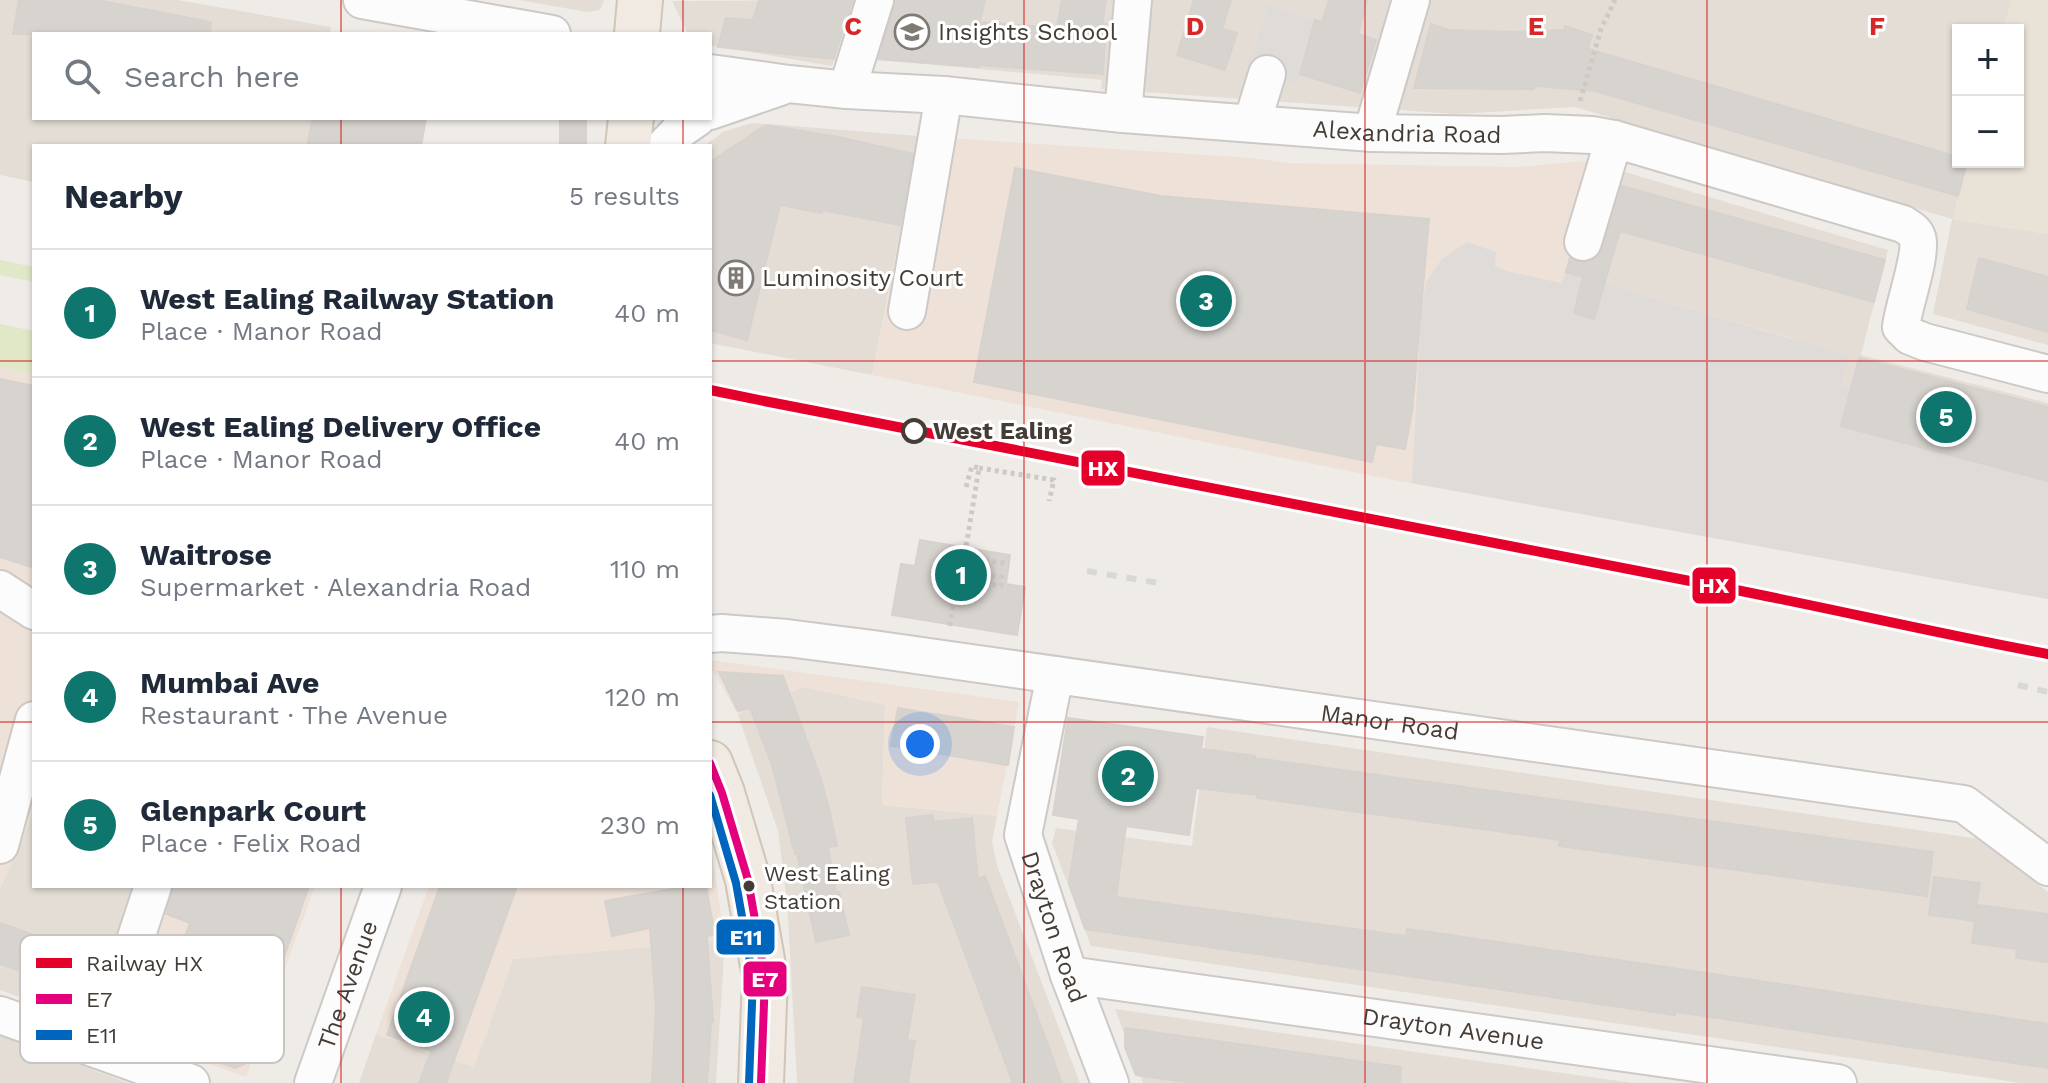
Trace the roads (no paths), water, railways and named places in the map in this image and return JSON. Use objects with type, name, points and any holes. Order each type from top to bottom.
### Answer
[{"type":"main road","points":[[637,32],[640,0]]},
{"type":"main road","points":[[628,144],[631,120]]},
{"type":"main road","points":[[712,768],[748,880],[765,977],[761,1083]]},
{"type":"street","points":[[362,0],[541,32]]},
{"type":"street","points":[[847,90],[875,0]]},
{"type":"street","points":[[1123,114],[1133,0]]},
{"type":"street","points":[[1372,133],[1411,0]]},
{"type":"street","name":"Alexandria Road","points":[[712,73],[847,90],[944,95],[1123,114],[1372,133],[1545,133],[1614,139],[1903,224],[1918,238],[1918,250],[1901,327],[1910,336],[1925,342],[2048,374]]},
{"type":"street","points":[[1252,123],[1267,74]]},
{"type":"street","name":"Alexandria Road","points":[[712,110],[789,84]]},
{"type":"street","points":[[907,311],[944,95]]},
{"type":"street","points":[[667,144],[694,120]]},
{"type":"street","points":[[1583,242],[1614,139]]},
{"type":"street","points":[[0,589],[32,610]]},
{"type":"street","name":"Manor Road","points":[[712,634],[787,638],[945,659],[1964,804],[2048,867]]},
{"type":"street","name":"Drayton Road","points":[[1055,675],[1023,835],[1069,975],[1110,1083]]},
{"type":"street","points":[[0,845],[32,727]]},
{"type":"street","points":[[137,935],[152,888]]},
{"type":"street","name":"The Avenue","points":[[313,1083],[382,888]]},
{"type":"street","name":"Drayton Avenue","points":[[1069,975],[1838,1083]]},
{"type":"street","points":[[0,1015],[20,1022]]},
{"type":"street","points":[[135,1063],[191,1083]]},
{"type":"railway","points":[[1087,571],[1159,583]]},
{"type":"railway","points":[[2018,685],[2048,692]]},
{"type":"rail line","name":"HX","points":[[712,390],[1726,588],[2048,654]]},
{"type":"place","name":"Insights School","points":[[912,32]]},
{"type":"place","name":"Luminosity Court","points":[[736,278]]},
{"type":"place","name":"Waitrose","points":[[1206,301]]},
{"type":"place","name":"Glenpark Court","points":[[1946,417]]},
{"type":"place","name":"West Ealing","points":[[914,431]]},
{"type":"place","name":"West Ealing Railway Station","points":[[961,575]]},
{"type":"place","name":"West Ealing Delivery Office","points":[[1128,776]]},
{"type":"place","name":"West Ealing Station","points":[[749,886]]},
{"type":"place","name":"Mumbai Ave","points":[[424,1017]]}]
